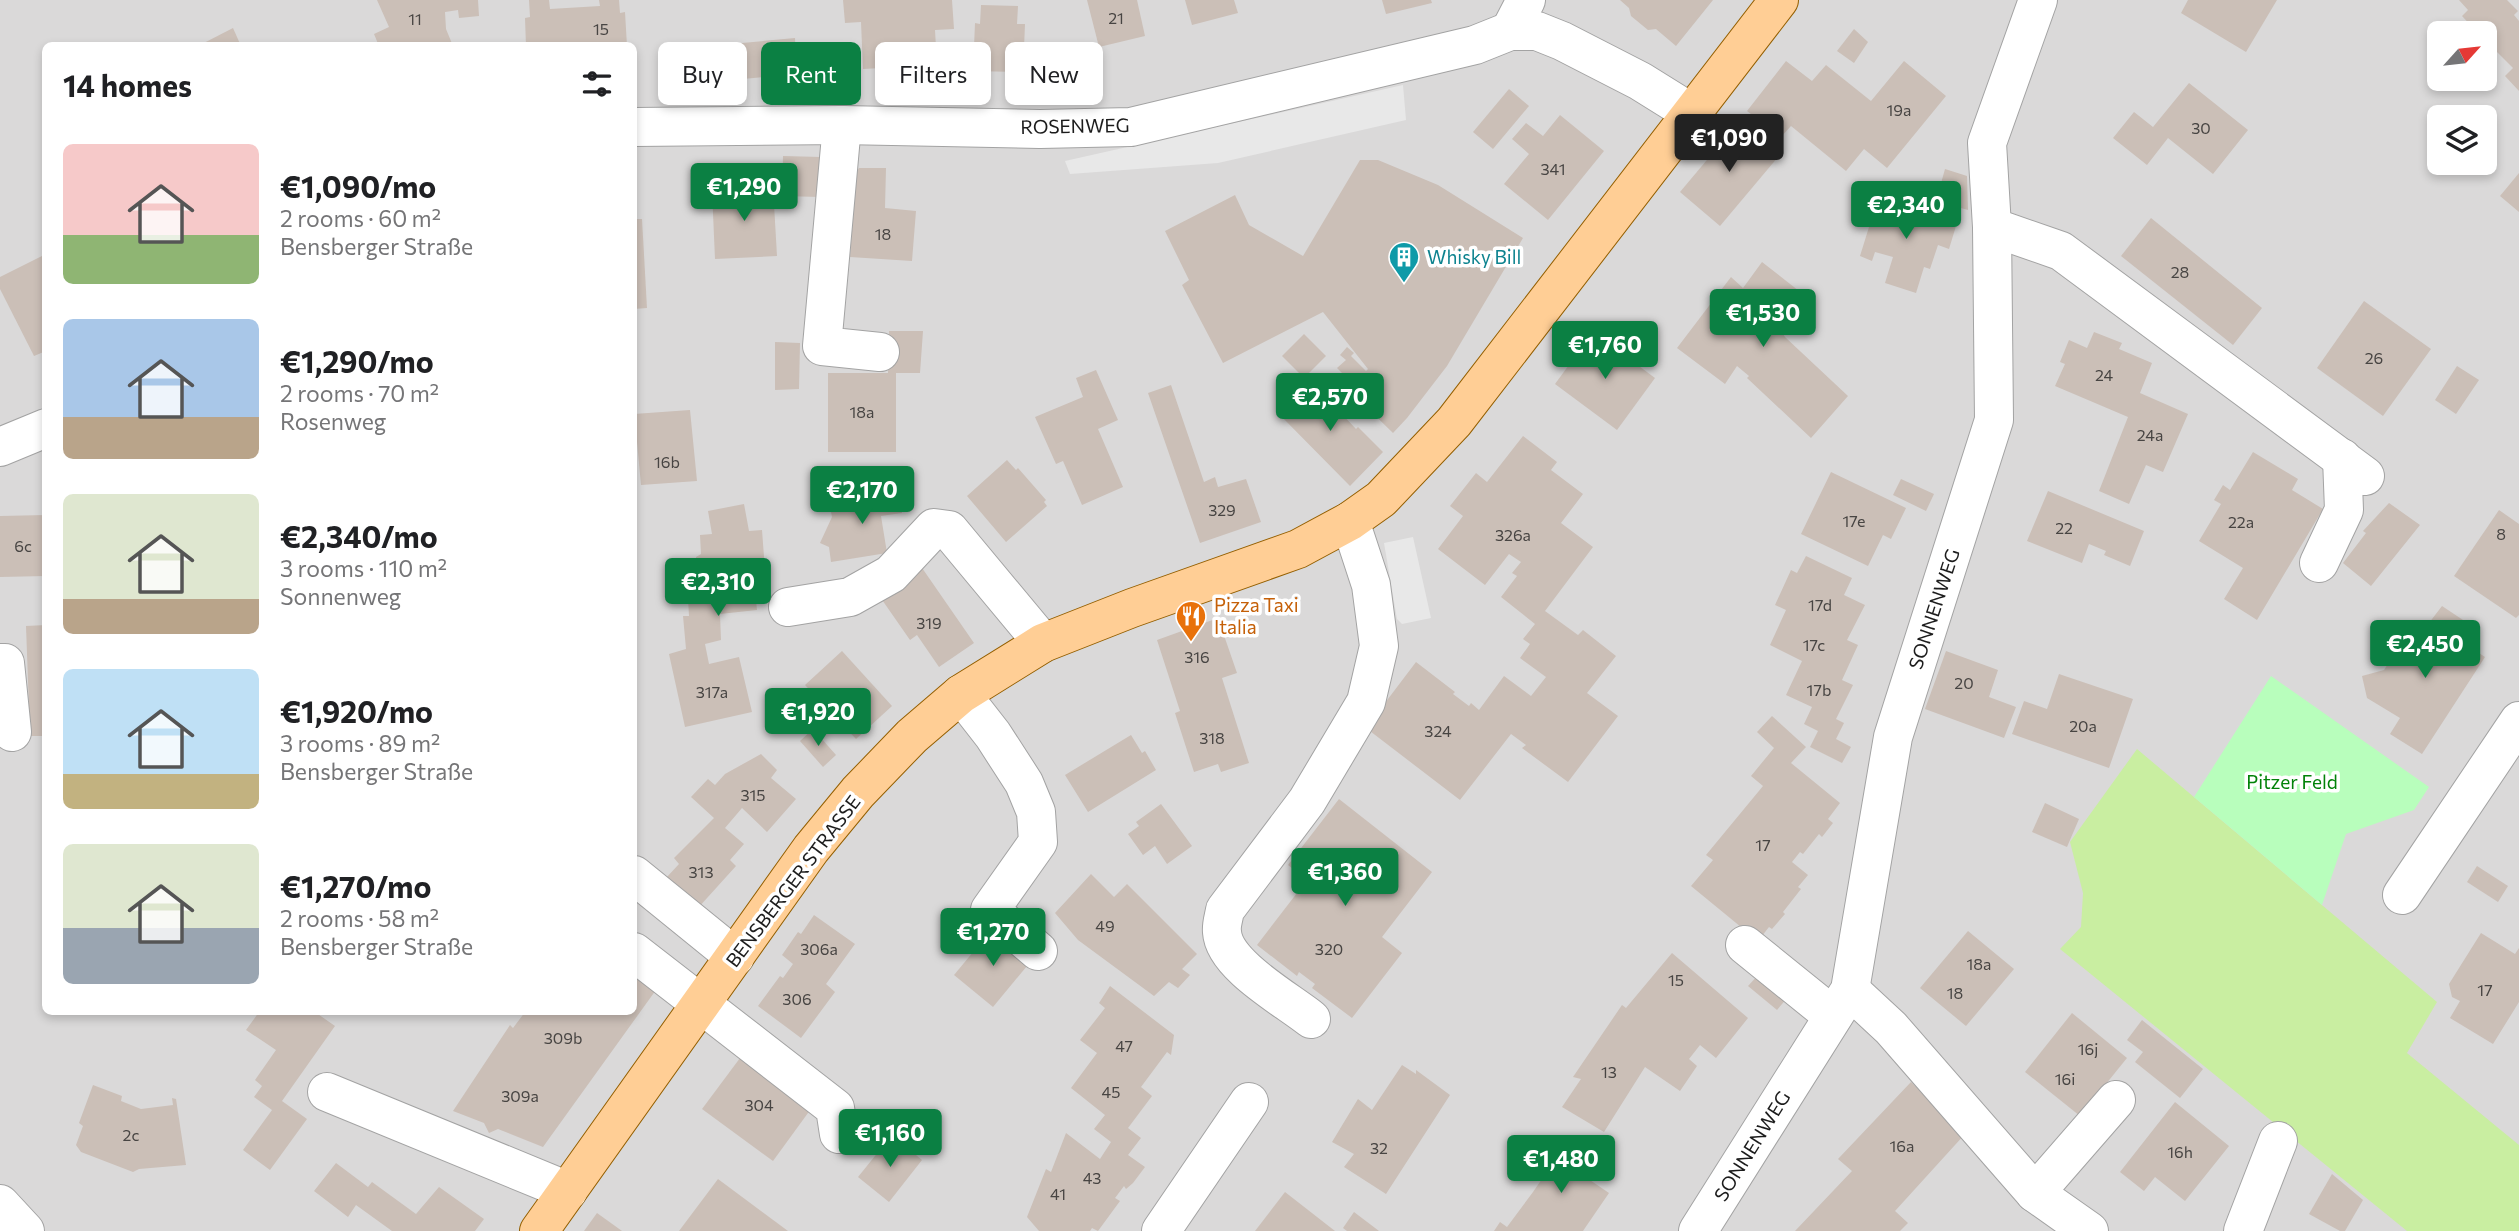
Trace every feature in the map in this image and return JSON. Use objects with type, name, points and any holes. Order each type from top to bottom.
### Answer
[{"type":"main road","name":"BENSBERGER STRASSE","points":[[539,1231],[811,849],[858,792],[912,736],[961,694],[1043,643],[1298,549],[1350,521],[1381,499],[1454,422],[1779,0]]},
{"type":"street","name":"SONNENWEG","points":[[1698,1231],[1842,1003],[1894,737],[1994,420],[1992,227],[1987,143],[2038,0]]},
{"type":"street","name":"ROSENWEG","points":[[637,127],[1131,127],[1475,44],[1518,16],[1537,31],[1640,81],[1693,114]]},
{"type":"street","points":[[842,125],[822,346],[880,352]]},
{"type":"street","points":[[1992,227],[2061,251],[2353,467],[2344,510],[2319,563]]},
{"type":"street","points":[[0,447],[42,430]]},
{"type":"street","points":[[1311,1019],[1238,964],[1227,951],[1222,932],[1225,910],[1307,801],[1366,702],[1379,646],[1371,585],[1350,521]]},
{"type":"street","points":[[788,607],[850,597],[891,574],[934,528],[950,530],[1043,643]]},
{"type":"street","points":[[0,663],[5,663],[12,732]]},
{"type":"street","points":[[961,694],[993,735],[1024,783],[1036,812],[1038,842],[990,910],[1038,951]]},
{"type":"street","points":[[2402,895],[2519,721]]},
{"type":"street","points":[[637,877],[736,957]]},
{"type":"street","points":[[1745,945],[1842,1003],[1891,1028],[2035,1193],[2089,1231]]},
{"type":"street","points":[[637,954],[835,1108],[839,1134]]},
{"type":"street","points":[[327,1092],[568,1191]]},
{"type":"street","points":[[2035,1193],[2116,1100]]},
{"type":"street","points":[[1161,1231],[1249,1102]]},
{"type":"street","points":[[2243,1231],[2277,1142]]},
{"type":"street","points":[[0,1204],[25,1231]]},
{"type":"shaded area","points":[[0,0],[2519,0],[2519,1231],[0,1231]]},
{"type":"shaded area","points":[[1403,85],[1406,120],[1218,163],[1070,174],[1065,161]]},
{"type":"shaded area","points":[[1413,537],[1431,618],[1402,624],[1397,619],[1384,543]]},
{"type":"green space","name":"Pitzer Feld","points":[[2271,676],[2429,787],[2414,810],[2346,834],[2322,905],[2194,797]]},
{"type":"green space","points":[[2137,749],[2437,1002],[2407,1053],[2519,1145],[2519,1231],[2407,1231],[2060,949],[2081,927],[2083,893],[2070,842]]},
{"type":"building","points":[[377,0],[478,0],[479,16],[459,18],[458,10],[445,12],[446,29],[451,42],[377,42],[374,34],[389,27]]},
{"type":"building","points":[[529,0],[549,0],[550,9],[600,6],[599,0],[619,0],[620,13],[625,12],[627,42],[526,42],[525,18],[530,17]]},
{"type":"building","points":[[843,0],[952,0],[954,29],[935,30],[936,42],[875,42],[875,68],[863,69],[861,22],[845,23]]},
{"type":"building","points":[[1087,0],[1137,0],[1145,36],[1103,46],[1103,42],[1098,42]]},
{"type":"building","points":[[1185,0],[1234,0],[1238,13],[1192,25]]},
{"type":"building","points":[[1382,0],[1431,0],[1432,3],[1386,14]]},
{"type":"building","points":[[1620,0],[1713,0],[1676,46],[1656,29],[1648,30],[1631,16],[1629,8]]},
{"type":"building","points":[[2188,0],[2277,0],[2246,52],[2181,13]]},
{"type":"building","points":[[2459,0],[2507,0],[2518,11],[2514,15],[2519,21],[2519,91],[2505,76],[2513,68],[2497,52],[2497,21],[2467,21],[2462,16],[2468,10]]},
{"type":"building","points":[[981,5],[1018,6],[1017,24],[1025,24],[1024,42],[1005,42],[1005,72],[991,71],[991,42],[974,42],[975,23],[980,24]]},
{"type":"building","points":[[233,28],[239,42],[206,42]]},
{"type":"building","points":[[1854,29],[1868,42],[1854,63],[1837,51]]},
{"type":"building","points":[[795,38],[795,42],[761,42],[761,77],[747,79],[747,42]]},
{"type":"building","points":[[1786,61],[1812,81],[1826,65],[1871,101],[1904,61],[1946,96],[1887,168],[1864,149],[1846,171],[1791,126],[1781,137],[1747,111]]},
{"type":"building","points":[[2189,83],[2248,130],[2213,174],[2168,138],[2147,165],[2113,138],[2134,112],[2153,127]]},
{"type":"building","points":[[1509,89],[1529,106],[1493,149],[1473,132]]},
{"type":"building","points":[[1560,115],[1604,151],[1548,220],[1504,184],[1529,154],[1512,139],[1526,123],[1543,136]]},
{"type":"building","points":[[1738,123],[1778,157],[1720,226],[1680,192]]},
{"type":"building","points":[[783,156],[821,157],[820,197],[782,196]]},
{"type":"building","name":"Whisky Bill","points":[[1360,160],[1378,160],[1438,185],[1523,238],[1447,366],[1393,433],[1348,389],[1353,384],[1337,368],[1346,360],[1340,355],[1347,347],[1354,353],[1351,356],[1366,371],[1368,369],[1323,312],[1223,363],[1182,285],[1189,280],[1165,231],[1235,195],[1249,225],[1303,256]]},
{"type":"building","points":[[859,168],[886,168],[885,208],[916,211],[912,261],[850,257],[854,206],[848,205],[851,180]]},
{"type":"building","points":[[1945,169],[1967,176],[1968,210],[1936,201]]},
{"type":"building","points":[[2519,173],[2519,212],[2500,196]]},
{"type":"building","points":[[773,187],[777,256],[715,259],[712,190]]},
{"type":"building","points":[[1878,198],[1946,219],[1945,223],[1956,226],[1949,249],[1938,245],[1930,269],[1924,267],[1916,293],[1885,283],[1893,257],[1875,252],[1872,261],[1860,256]]},
{"type":"building","points":[[2151,218],[2262,308],[2233,345],[2121,256]]},
{"type":"building","points":[[637,219],[642,219],[647,308],[637,309]]},
{"type":"building","points":[[42,256],[42,353],[34,356],[0,289],[0,277]]},
{"type":"building","points":[[1762,262],[1799,291],[1776,322],[1785,337],[1848,396],[1811,438],[1737,366],[1725,384],[1677,348],[1731,277],[1743,288]]},
{"type":"building","points":[[2364,301],[2431,349],[2383,416],[2317,368]]},
{"type":"building","points":[[889,331],[923,331],[920,373],[896,373],[896,452],[828,452],[828,373],[888,373]]},
{"type":"building","points":[[1593,332],[1655,378],[1617,430],[1555,384]]},
{"type":"building","points":[[2094,332],[2122,343],[2119,349],[2152,363],[2140,393],[2188,414],[2163,472],[2146,465],[2129,504],[2099,491],[2128,417],[2055,386],[2065,364],[2060,362],[2069,340],[2087,348]]},
{"type":"building","points":[[1304,334],[1326,356],[1304,378],[1282,356]]},
{"type":"building","points":[[775,342],[800,343],[799,389],[775,390]]},
{"type":"building","points":[[2457,366],[2479,380],[2456,414],[2435,400]]},
{"type":"building","points":[[1096,370],[1118,420],[1098,429],[1123,487],[1082,505],[1063,461],[1056,464],[1035,417],[1083,397],[1076,378]]},
{"type":"building","points":[[1310,380],[1356,429],[1358,427],[1383,452],[1350,486],[1278,413]]},
{"type":"building","points":[[1171,385],[1204,482],[1215,477],[1218,487],[1246,479],[1261,522],[1200,543],[1148,393]]},
{"type":"building","points":[[690,410],[697,481],[641,485],[637,414]]},
{"type":"building","points":[[1523,436],[1557,462],[1551,470],[1583,494],[1561,523],[1593,547],[1545,611],[1578,635],[1583,630],[1616,656],[1587,693],[1618,716],[1568,782],[1522,748],[1526,745],[1511,734],[1460,800],[1366,728],[1416,662],[1455,692],[1453,694],[1479,710],[1504,676],[1531,696],[1546,677],[1520,658],[1530,644],[1523,639],[1535,624],[1501,597],[1517,576],[1512,573],[1521,562],[1509,554],[1485,585],[1438,549],[1463,516],[1450,506],[1476,473],[1487,482]]},
{"type":"building","points":[[2253,452],[2298,479],[2292,490],[2323,509],[2257,620],[2224,599],[2243,568],[2199,541],[2221,504],[2214,500],[2223,485],[2230,490]]},
{"type":"building","points":[[1007,460],[1016,470],[1018,468],[1046,500],[1044,502],[1047,506],[1006,542],[967,496]]},
{"type":"building","points":[[1831,472],[1906,508],[1891,539],[1883,535],[1868,566],[1801,534]]},
{"type":"building","points":[[896,478],[902,513],[881,516],[887,553],[831,562],[829,547],[820,543],[832,517],[831,512],[877,503],[874,482]]},
{"type":"building","points":[[1901,479],[1934,494],[1926,511],[1893,495]]},
{"type":"building","points":[[2048,491],[2144,531],[2130,566],[2104,555],[2106,551],[2089,544],[2082,563],[2027,541]]},
{"type":"building","points":[[2389,503],[2420,525],[2371,586],[2343,563],[2366,533],[2363,531]]},
{"type":"building","points":[[744,504],[749,531],[762,530],[765,570],[753,572],[757,610],[720,614],[721,640],[705,644],[709,664],[739,657],[752,712],[685,727],[669,654],[686,649],[683,616],[689,616],[688,599],[693,595],[692,577],[697,576],[696,557],[701,554],[700,535],[712,534],[708,511]]},
{"type":"building","points":[[2499,510],[2519,524],[2519,615],[2516,618],[2454,576]]},
{"type":"building","points":[[42,515],[42,576],[0,577],[0,516]]},
{"type":"building","points":[[1806,556],[1852,578],[1844,595],[1865,605],[1847,640],[1858,645],[1842,680],[1853,685],[1836,719],[1844,723],[1836,739],[1851,747],[1842,763],[1810,747],[1818,731],[1804,724],[1812,707],[1786,695],[1802,661],[1770,645],[1786,610],[1775,605],[1791,570],[1797,573]]},
{"type":"building","points":[[920,565],[974,643],[939,667],[917,635],[910,640],[878,594]]},
{"type":"building","points":[[2442,606],[2472,626],[2462,642],[2485,657],[2422,754],[2390,734],[2400,718],[2367,698],[2362,676],[2384,670],[2407,635],[2422,644],[2434,626],[2429,623]]},
{"type":"building","points":[[1218,618],[1237,673],[1222,678],[1249,763],[1221,772],[1218,764],[1194,772],[1175,713],[1180,711],[1157,640]]},
{"type":"building","points":[[42,625],[42,736],[30,736],[26,626]]},
{"type":"building","points":[[842,651],[892,706],[856,739],[805,685]]},
{"type":"building","points":[[1946,651],[1998,670],[1989,697],[2016,707],[2004,738],[1925,709]]},
{"type":"building","points":[[2059,674],[2133,699],[2109,768],[2012,734],[2024,701],[2047,709]]},
{"type":"building","points":[[1772,716],[1806,747],[1791,763],[1840,803],[1828,819],[1833,823],[1822,837],[1819,834],[1803,854],[1800,852],[1792,862],[1808,875],[1783,912],[1785,914],[1772,929],[1769,927],[1758,941],[1691,886],[1713,860],[1706,855],[1763,786],[1751,776],[1774,748],[1757,732]]},
{"type":"building","points":[[813,729],[836,755],[823,767],[800,741]]},
{"type":"building","points":[[1131,735],[1156,770],[1088,812],[1065,775]]},
{"type":"building","points":[[761,754],[777,770],[771,778],[796,799],[767,832],[742,808],[725,828],[744,844],[730,860],[736,866],[698,908],[666,878],[679,864],[674,858],[714,818],[691,797],[708,779],[715,785],[725,774]]},
{"type":"building","points":[[1339,799],[1432,872],[1382,937],[1402,953],[1352,1018],[1312,988],[1315,984],[1299,972],[1297,976],[1257,945],[1307,880],[1288,865]]},
{"type":"building","points":[[2045,803],[2079,819],[2067,847],[2032,832]]},
{"type":"building","points":[[1161,804],[1192,846],[1167,864],[1155,846],[1143,855],[1128,834],[1139,826],[1136,822]]},
{"type":"building","points":[[2477,866],[2508,886],[2498,902],[2467,882]]},
{"type":"building","points":[[1091,874],[1114,897],[1127,884],[1197,954],[1182,969],[1190,975],[1178,988],[1169,982],[1154,996],[1078,940],[1055,913]]},
{"type":"building","points":[[814,915],[855,944],[826,984],[835,992],[801,1038],[758,1006],[780,976],[783,978],[793,964],[782,955]]},
{"type":"building","points":[[993,928],[1032,960],[993,1007],[954,975]]},
{"type":"building","points":[[1968,931],[2014,969],[1966,1026],[1920,988]]},
{"type":"building","points":[[2481,933],[2515,954],[2519,948],[2519,1002],[2493,1044],[2450,1018],[2460,1001],[2452,997],[2449,984]]},
{"type":"building","points":[[1672,953],[1748,1018],[1716,1058],[1700,1045],[1689,1059],[1697,1066],[1680,1091],[1645,1067],[1604,1132],[1562,1107],[1581,1079],[1573,1077],[1622,1005],[1626,1008]]},
{"type":"building","points":[[637,965],[661,983],[543,1147],[498,1129],[489,1133],[484,1123],[453,1111],[510,1025],[513,1028],[523,1015],[637,1015]]},
{"type":"building","points":[[1760,973],[1788,997],[1777,1010],[1748,986]]},
{"type":"building","points":[[1110,986],[1174,1035],[1171,1055],[1167,1052],[1141,1087],[1152,1096],[1128,1128],[1141,1138],[1128,1155],[1145,1167],[1133,1183],[1126,1189],[1124,1186],[1115,1198],[1120,1201],[1098,1231],[1092,1228],[1090,1231],[1039,1231],[1027,1217],[1046,1169],[1051,1172],[1066,1133],[1100,1159],[1111,1142],[1094,1129],[1105,1115],[1071,1088],[1097,1053],[1080,1040],[1105,1008],[1099,1003]]},
{"type":"building","points":[[2072,1013],[2127,1058],[2080,1116],[2025,1072]]},
{"type":"building","points":[[257,1015],[319,1015],[335,1026],[282,1101],[307,1119],[270,1170],[243,1150],[272,1110],[254,1097],[262,1086],[255,1080],[276,1050],[246,1030]]},
{"type":"building","points":[[2142,1020],[2203,1069],[2180,1098],[2135,1062],[2143,1052],[2127,1040]]},
{"type":"building","points":[[746,1050],[816,1102],[773,1161],[702,1109]]},
{"type":"building","points":[[1402,1065],[1416,1074],[1416,1070],[1450,1095],[1386,1194],[1344,1167],[1354,1154],[1332,1142],[1358,1099],[1372,1110]]},
{"type":"building","points":[[1911,1082],[1965,1134],[1895,1211],[1908,1223],[1900,1231],[1795,1231],[1852,1171],[1838,1159]]},
{"type":"building","points":[[93,1085],[122,1096],[121,1101],[141,1109],[173,1105],[172,1098],[176,1099],[186,1165],[139,1169],[133,1172],[81,1152],[76,1145],[83,1126],[79,1123]]},
{"type":"building","points":[[2175,1102],[2229,1146],[2185,1201],[2155,1177],[2144,1191],[2120,1172]]},
{"type":"building","points":[[892,1135],[922,1160],[889,1202],[858,1177]]},
{"type":"building","points":[[1561,1136],[1596,1159],[1584,1176],[1609,1193],[1583,1231],[1494,1231],[1500,1222],[1507,1227],[1533,1192],[1557,1157],[1550,1152]]},
{"type":"building","points":[[336,1163],[368,1187],[372,1182],[416,1214],[439,1187],[484,1219],[475,1231],[392,1231],[356,1205],[348,1217],[314,1191]]},
{"type":"building","points":[[2332,1174],[2363,1200],[2345,1231],[2340,1231],[2309,1214]]},
{"type":"building","points":[[718,1179],[788,1231],[679,1231]]},
{"type":"building","points":[[1285,1192],[1335,1231],[1255,1231]]},
{"type":"building","points":[[1354,1212],[1379,1231],[1347,1231],[1343,1228]]},
{"type":"building","points":[[597,1213],[622,1231],[584,1231]]},
{"type":"place","name":"Whisky Bill","points":[[1404,284]]},
{"type":"place","name":"Pizza Taxi Italia","points":[[1191,643]]}]
